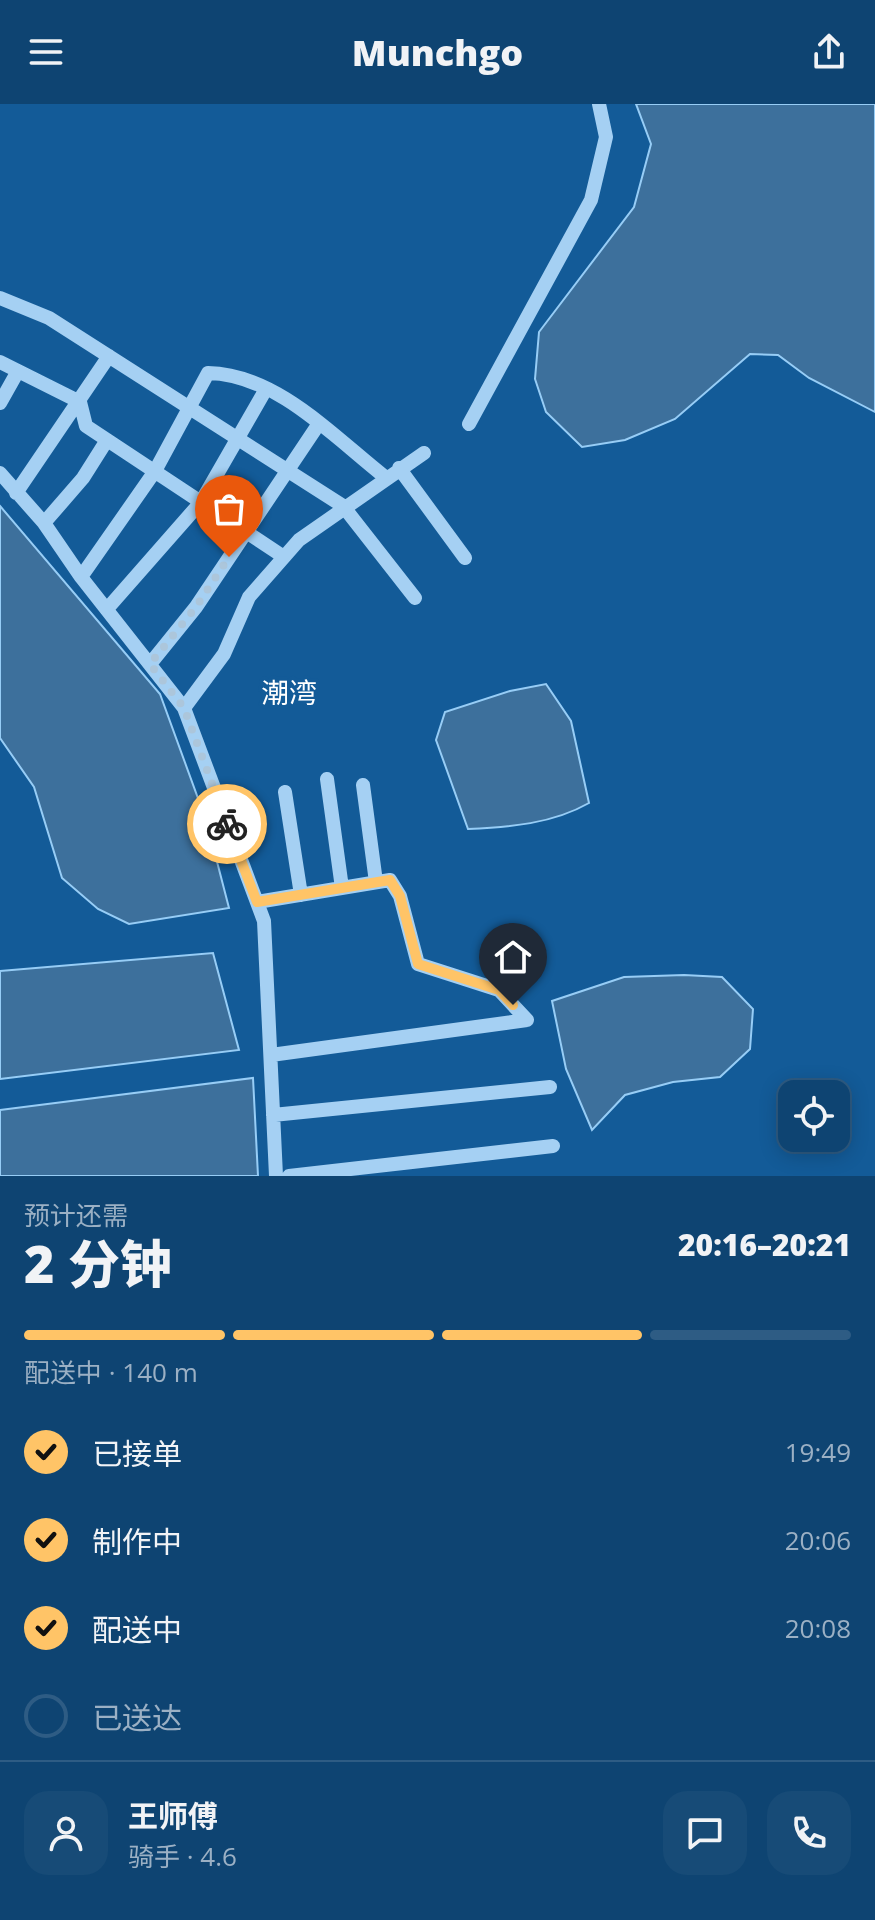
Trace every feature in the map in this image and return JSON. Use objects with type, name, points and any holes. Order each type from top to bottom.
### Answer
[{"type":"street","points":[[469,424],[591,200],[606,137],[599,104]]},
{"type":"street","points":[[0,298],[49,318],[343,506],[415,598]]},
{"type":"street","points":[[16,493],[109,356]]},
{"type":"street","points":[[0,362],[80,402],[86,426],[284,557]]},
{"type":"street","points":[[0,403],[18,371]]},
{"type":"street","points":[[81,577],[155,471],[208,373],[228,374],[282,396],[385,477]]},
{"type":"street","points":[[107,609],[201,502],[266,389]]},
{"type":"street","points":[[150,664],[196,607],[318,425]]},
{"type":"street","points":[[44,523],[83,478],[107,440]]},
{"type":"street","points":[[184,708],[224,654],[249,597],[299,540],[343,506],[424,453]]},
{"type":"street","points":[[399,468],[465,558]]},
{"type":"street","points":[[0,473],[44,523],[81,577],[184,708],[257,902],[265,935],[276,1176]]},
{"type":"street","points":[[327,779],[342,888]]},
{"type":"street","points":[[363,785],[376,882]]},
{"type":"street","points":[[285,792],[301,895]]},
{"type":"street","points":[[257,902],[390,880],[400,896],[418,964],[499,990],[527,1020],[271,1055]]},
{"type":"street","points":[[273,1115],[550,1087]]},
{"type":"street","points":[[289,1176],[553,1146]]},
{"type":"water","points":[[636,104],[875,104],[875,412],[809,378],[778,355],[750,354],[675,419],[625,440],[582,447],[546,412],[535,379],[539,332],[634,207],[651,144]]},
{"type":"water","points":[[0,506],[160,694],[207,823],[229,908],[129,924],[98,909],[62,878],[34,787],[0,738]]},
{"type":"water","points":[[546,684],[571,721],[589,803],[546,820],[468,829],[436,740],[445,712],[510,691]]},
{"type":"water","points":[[213,953],[239,1050],[0,1079],[0,971]]},
{"type":"water","points":[[624,977],[722,977],[753,1009],[750,1049],[720,1077],[673,1082],[625,1095],[592,1130],[566,1069],[552,1001]]},
{"type":"water","points":[[253,1078],[258,1176],[0,1176],[0,1110]]},
{"type":"way so far","points":[[227,824],[184,708],[150,664],[196,607],[229,557]]},
{"type":"district","name":"潮湾","points":[[289,692]]},
{"type":"route","points":[[227,824],[257,902],[390,880],[400,896],[418,964],[499,990],[513,1005]]}]
